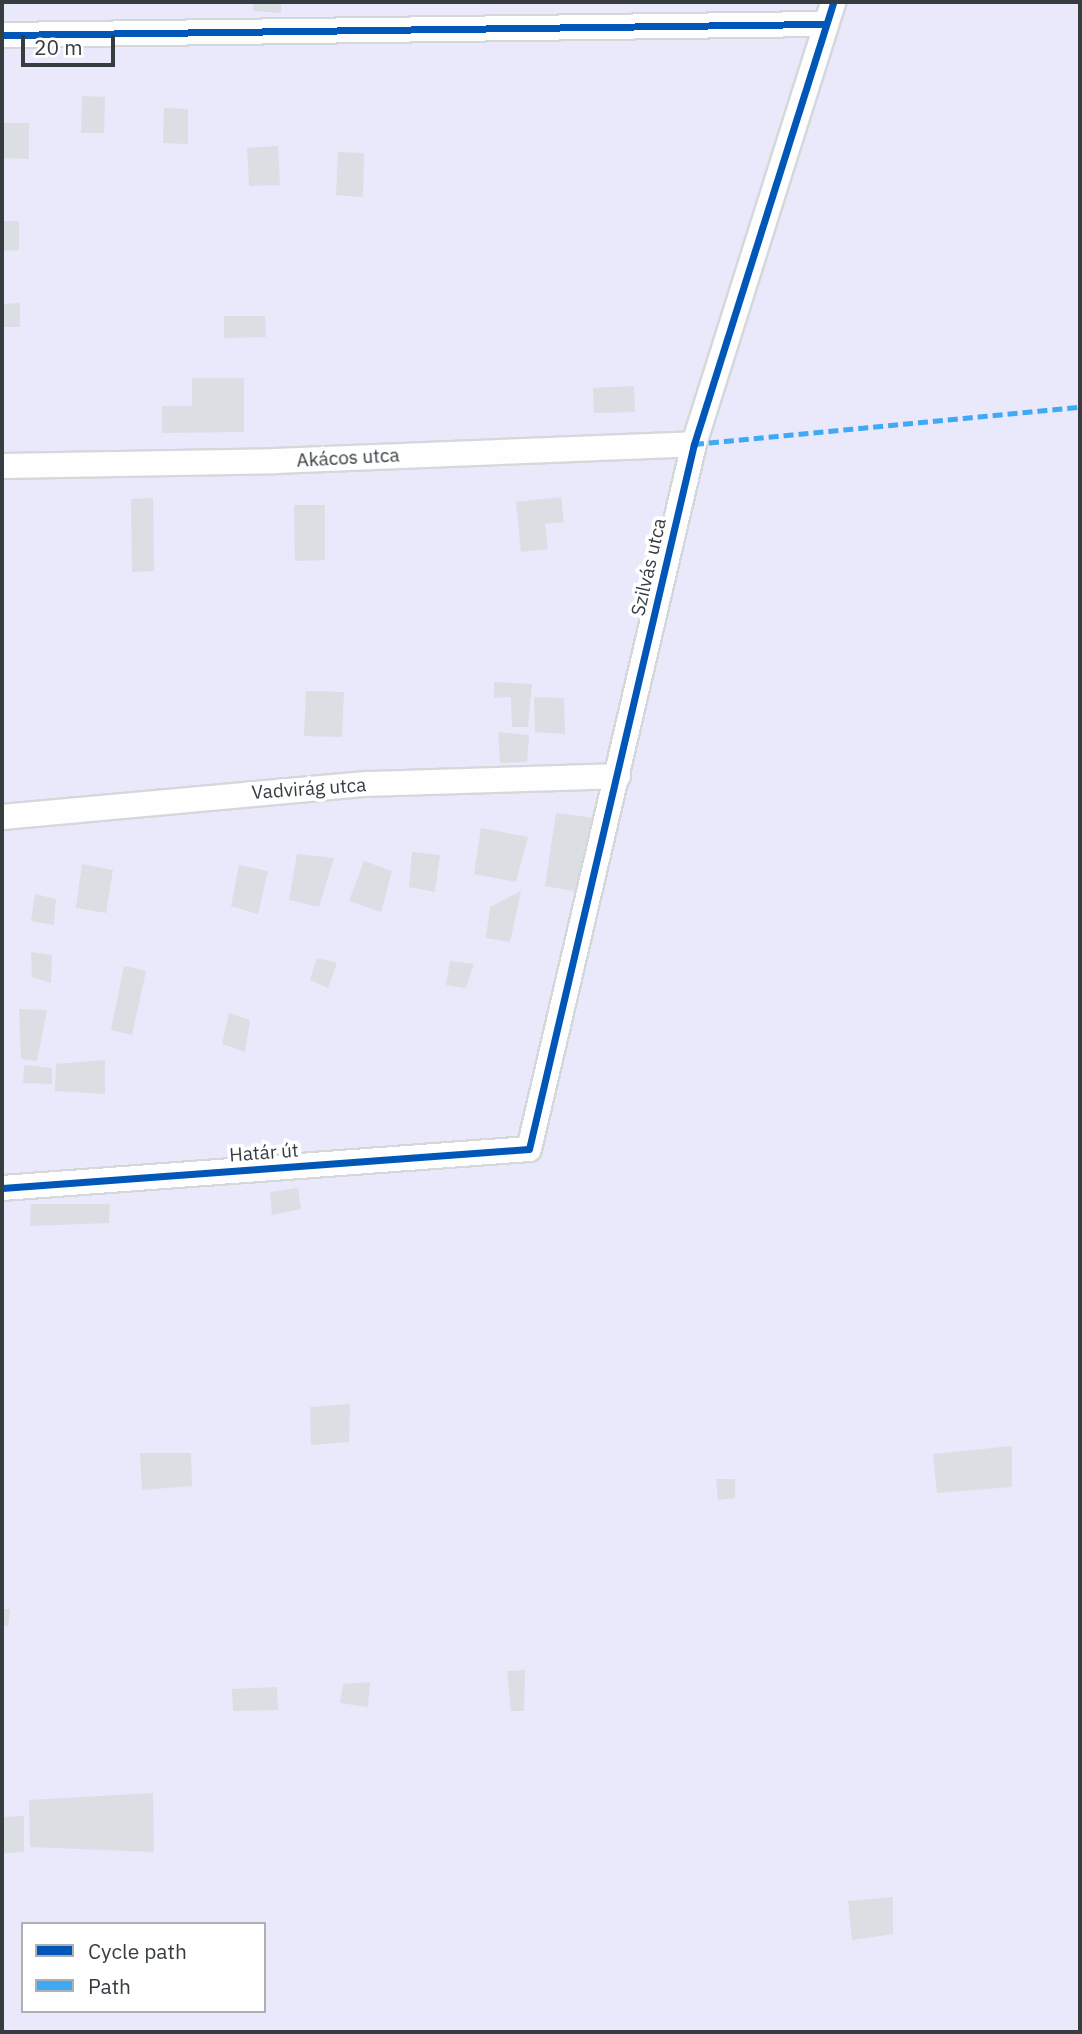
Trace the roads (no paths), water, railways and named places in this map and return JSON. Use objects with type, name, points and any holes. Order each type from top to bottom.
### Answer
[{"type":"street","points":[[2,36],[829,13]]},
{"type":"street","name":"Szilvás utca","points":[[529,1149],[694,444],[829,13]]},
{"type":"street","name":"Akácos utca","points":[[2,466],[275,461],[694,444]]},
{"type":"street","name":"Vadvirág utca","points":[[2,817],[368,785],[618,776]]},
{"type":"street","name":"Határ út","points":[[2,1188],[529,1149]]}]
